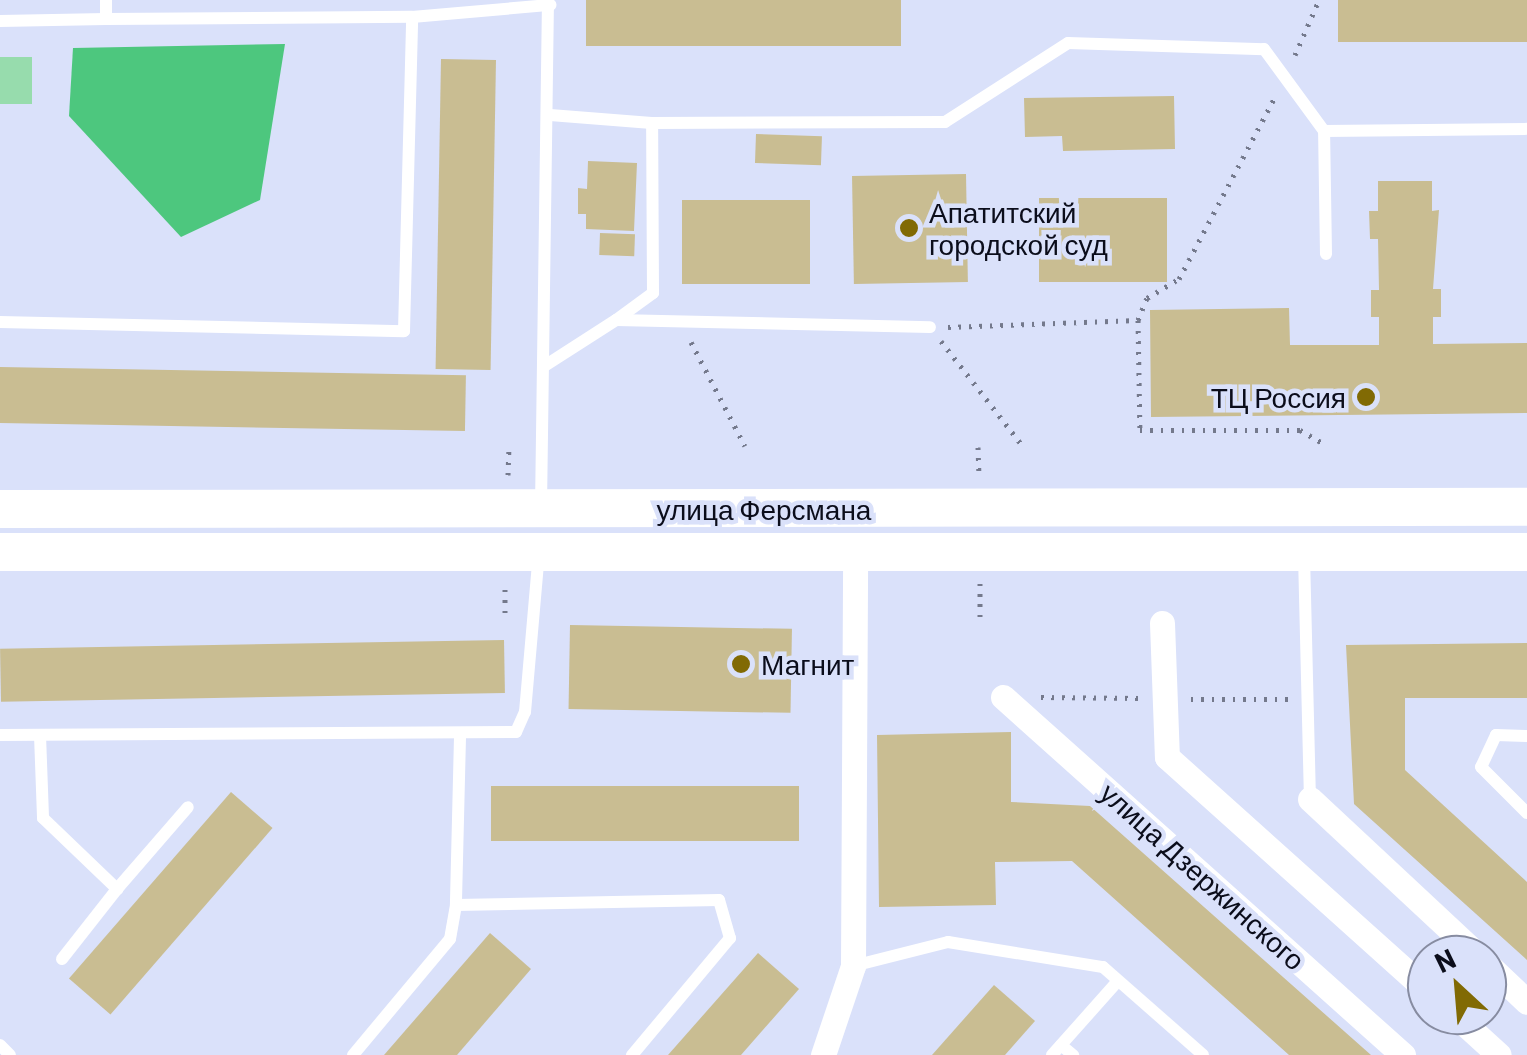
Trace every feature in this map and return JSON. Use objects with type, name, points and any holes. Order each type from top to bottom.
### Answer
[{"type":"street","name":"улица Ферсмана","points":[[0,509],[1527,507]]},
{"type":"street","points":[[539,552],[540,509]]},
{"type":"street","name":"улица Ферсмана","points":[[0,552],[1527,552]]},
{"type":"street","points":[[824,1055],[853,966],[855,552]]},
{"type":"street","points":[[1162,623],[1167,757],[1407,972]]},
{"type":"street","name":"улица Дзержинского","points":[[1003,697],[1403,1055]]},
{"type":"street","points":[[1310,799],[1456,935]]},
{"type":"street","points":[[1507,983],[1527,1002]]},
{"type":"street","points":[[1478,1035],[1500,1055]]},
{"type":"lane","points":[[106,0],[106,18]]},
{"type":"lane","points":[[0,21],[412,17],[550,3],[546,364],[540,509]]},
{"type":"lane","points":[[0,322],[404,332],[412,17]]},
{"type":"lane","points":[[550,115],[652,123],[945,122],[1068,44],[1264,49],[1324,131],[1326,254]]},
{"type":"lane","points":[[546,364],[653,293],[652,123]]},
{"type":"lane","points":[[1324,131],[1527,129]]},
{"type":"lane","points":[[616,320],[930,326]]},
{"type":"lane","points":[[0,735],[460,736],[516,732],[525,712],[539,552]]},
{"type":"lane","points":[[1304,552],[1310,799]]},
{"type":"lane","points":[[40,735],[43,818],[117,889]]},
{"type":"lane","points":[[1527,736],[1496,735],[1481,766],[1527,813]]},
{"type":"lane","points":[[353,1055],[450,939],[456,905],[460,736]]},
{"type":"lane","points":[[62,959],[188,807]]},
{"type":"lane","points":[[456,905],[719,900],[730,938],[632,1055]]},
{"type":"lane","points":[[853,966],[948,942],[1102,967],[1204,1055]]},
{"type":"lane","points":[[1073,1055],[1056,1050],[1118,981]]},
{"type":"lane","points":[[0,1046],[10,1055]]},
{"type":"path","points":[[1319,0],[1285,77],[1180,279],[1147,298],[1138,320],[1140,430],[1300,430],[1326,446]]},
{"type":"path","points":[[930,326],[1138,320]]},
{"type":"path","points":[[680,322],[745,446]]},
{"type":"path","points":[[930,326],[1022,445]]},
{"type":"path","points":[[508,446],[508,478]]},
{"type":"path","points":[[978,447],[978,471]]},
{"type":"path","points":[[980,580],[980,620]]},
{"type":"path","points":[[505,613],[506,582]]},
{"type":"green space","points":[[285,44],[260,200],[181,237],[69,116],[73,48]]},
{"type":"green space","points":[[0,57],[32,57],[32,104],[0,104]]},
{"type":"building","points":[[586,0],[901,0],[901,46],[586,46]]},
{"type":"building","points":[[1338,0],[1527,0],[1527,42],[1338,42]]},
{"type":"building","points":[[441,59],[496,60],[491,370],[436,369]]},
{"type":"building","points":[[1174,96],[1175,149],[1063,151],[1062,136],[1025,137],[1024,98]]},
{"type":"building","points":[[756,134],[822,136],[821,165],[755,163]]},
{"type":"building","points":[[588,161],[637,163],[634,231],[586,229],[586,214],[578,214],[578,188],[587,189]]},
{"type":"building","name":"Апатитский городской суд","points":[[966,174],[968,282],[854,284],[852,176]]},
{"type":"building","points":[[1378,181],[1432,181],[1432,211],[1439,210],[1433,289],[1441,289],[1441,317],[1433,317],[1433,344],[1527,343],[1527,413],[1151,417],[1150,310],[1289,308],[1290,345],[1379,345],[1379,317],[1371,317],[1371,290],[1379,290],[1378,239],[1370,239],[1369,211],[1378,211]]},
{"type":"building","points":[[1039,198],[1167,198],[1167,282],[1039,282]]},
{"type":"building","points":[[682,200],[810,200],[810,284],[682,284]]},
{"type":"building","points":[[600,233],[635,234],[634,256],[599,255]]},
{"type":"building","points":[[0,367],[466,375],[465,431],[0,423]]},
{"type":"building","points":[[570,625],[792,629],[791,713],[569,709]]},
{"type":"building","points":[[504,640],[505,693],[1,702],[0,649]]},
{"type":"building","points":[[1527,643],[1527,698],[1405,698],[1405,770],[1527,882],[1527,960],[1507,942],[1507,935],[1499,935],[1354,804],[1346,645]]},
{"type":"building","points":[[1011,732],[1011,802],[1090,806],[1371,1055],[1289,1055],[1072,861],[995,862],[996,905],[879,907],[877,735]]},
{"type":"building","points":[[491,786],[799,786],[799,841],[491,841]]},
{"type":"building","points":[[231,792],[273,828],[110,1014],[69,978]]},
{"type":"building","points":[[490,933],[531,969],[457,1055],[384,1055]]},
{"type":"building","points":[[758,953],[799,989],[741,1055],[668,1055]]},
{"type":"building","points":[[994,985],[1035,1021],[1005,1055],[932,1055]]},
{"type":"place","name":"Апатитский городской суд","points":[[909,228]]},
{"type":"place","name":"ТЦ Россия","points":[[1366,397]]},
{"type":"place","name":"Магнит","points":[[741,664]]}]
